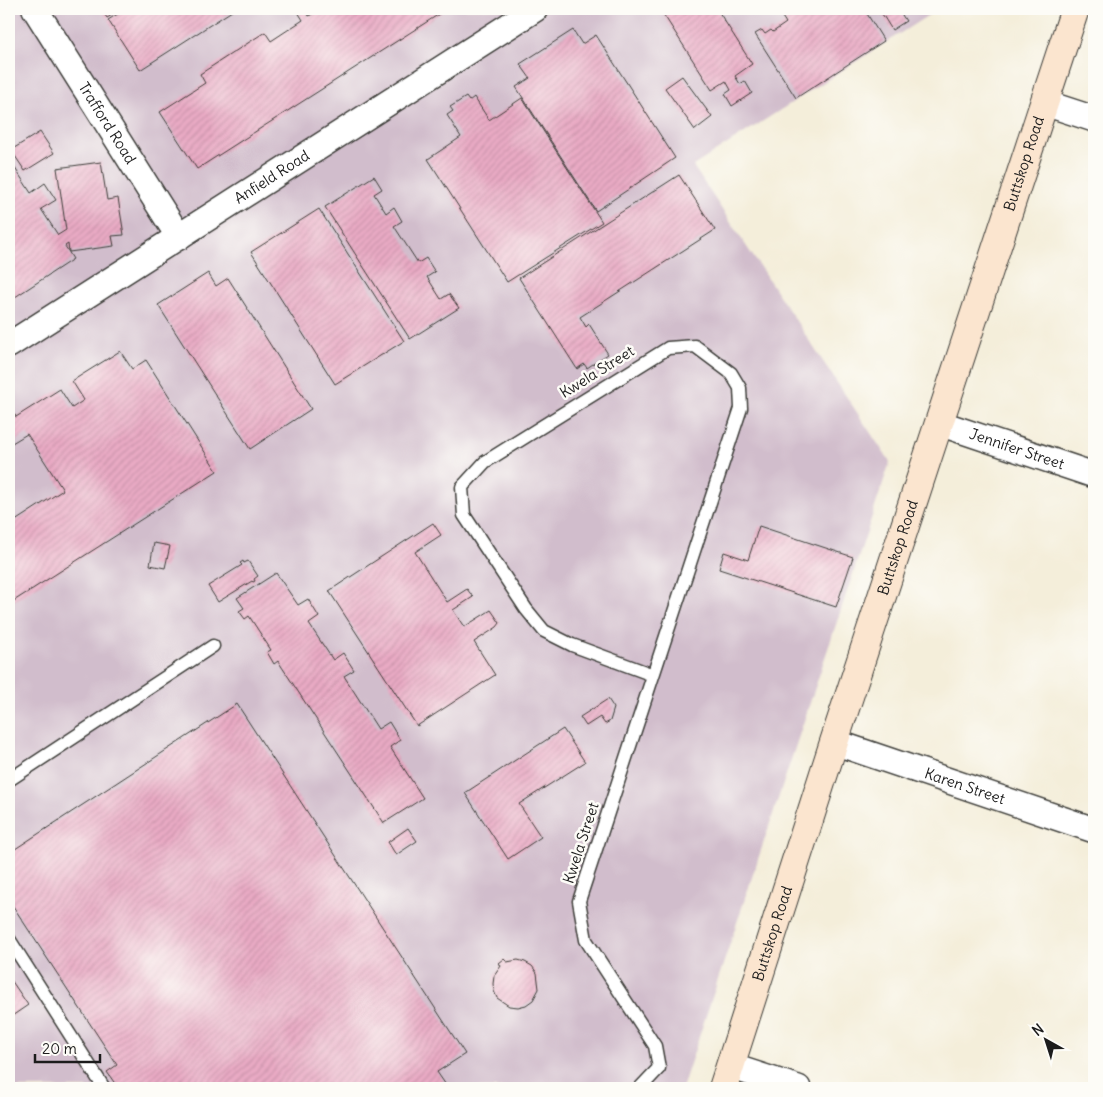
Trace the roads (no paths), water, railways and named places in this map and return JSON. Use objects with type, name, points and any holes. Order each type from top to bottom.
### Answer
[{"type":"street","name":"Trafford Road","points":[[35,9],[179,237]]},
{"type":"street","name":"Anfield Road","points":[[9,345],[535,9]]},
{"type":"street","name":"Buttskop Road","points":[[726,1077],[834,742],[1076,9]]},
{"type":"street","points":[[1045,103],[1094,119]]},
{"type":"street","name":"Jennifer Street","points":[[939,423],[1094,475]]},
{"type":"street","name":"Karen Street","points":[[834,742],[1094,830]]},
{"type":"street","points":[[726,1077],[798,1088]]},
{"type":"lane","name":"Kwela Street","points":[[640,1088],[659,1068],[655,1046],[586,940],[579,902],[741,408],[740,388],[731,373],[695,346],[668,348],[485,462],[462,487],[464,515],[526,609],[544,631],[572,645],[653,675]]},
{"type":"lane","points":[[9,780],[213,646]]},
{"type":"lane","points":[[9,939],[104,1088]]}]
